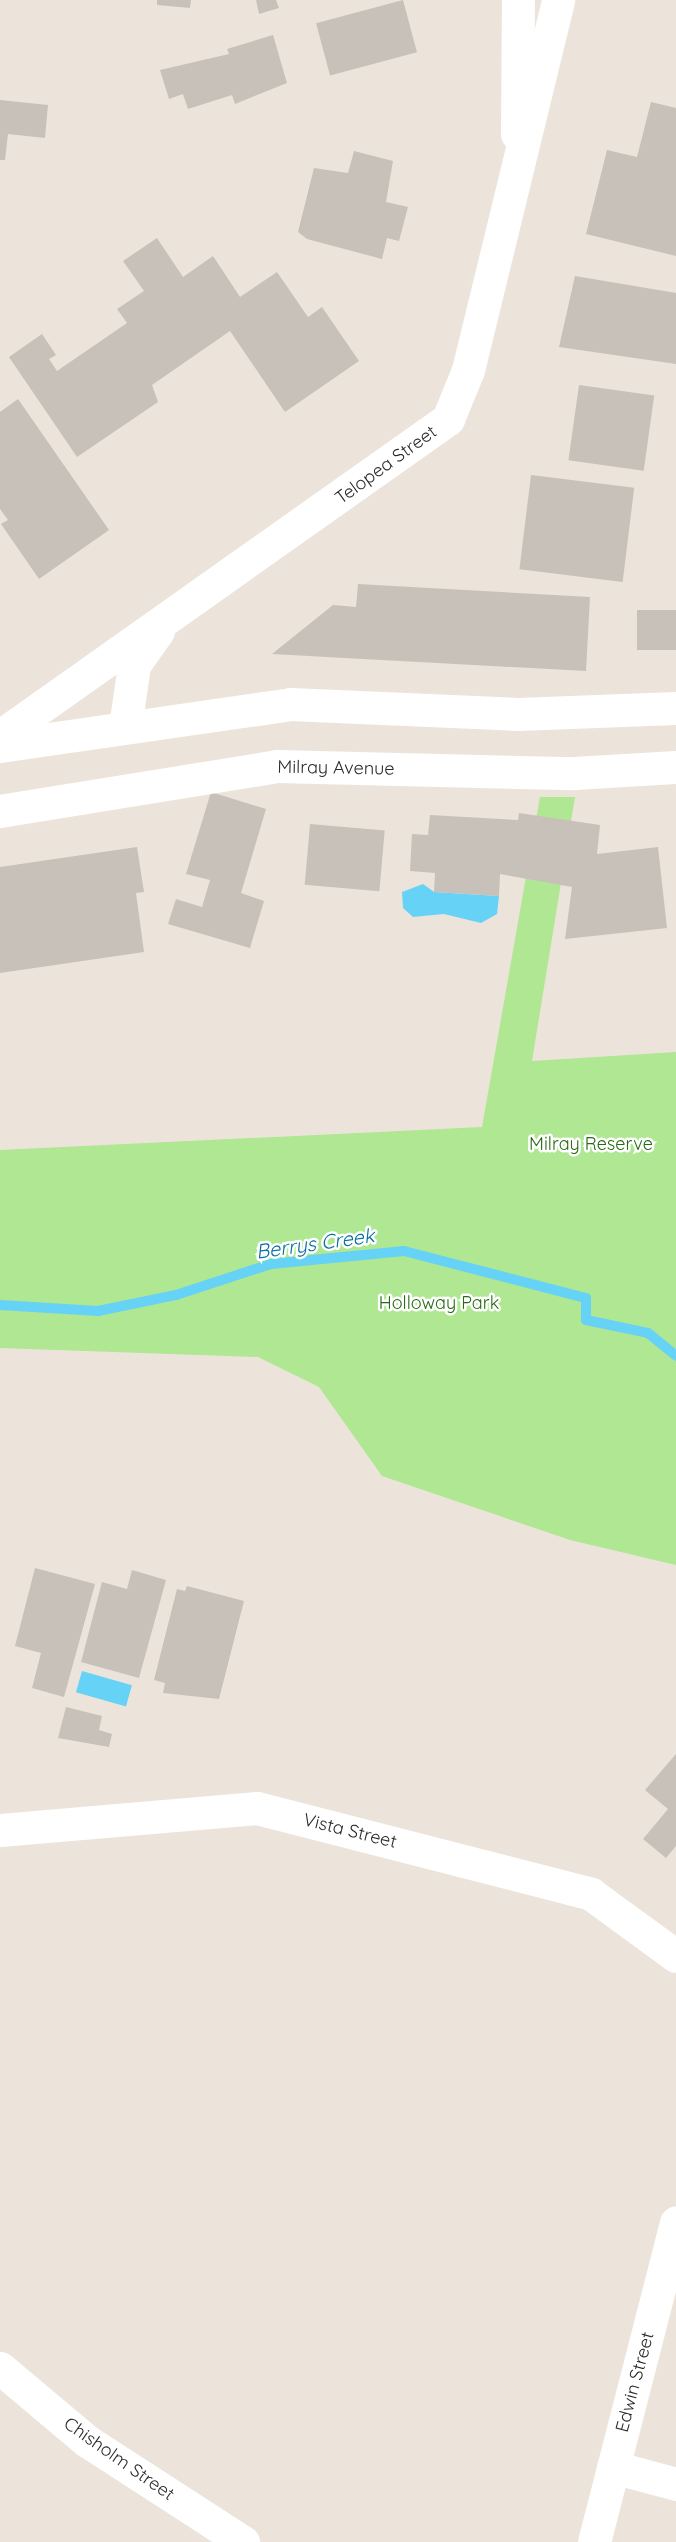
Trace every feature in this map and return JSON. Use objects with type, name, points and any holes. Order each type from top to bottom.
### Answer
[{"type":"street","name":"Telopea Street","points":[[510,204],[518,0]]},
{"type":"street","name":"Telopea Street","points":[[4,746],[168,618],[448,419],[468,370],[558,0]]},
{"type":"street","name":"Telopea Street","points":[[125,727],[134,665],[168,618]]},
{"type":"street","points":[[4,746],[290,704],[518,714],[676,708]]},
{"type":"street","name":"Milray Avenue","points":[[0,811],[277,766],[574,773],[676,767]]},
{"type":"street","name":"Vista Street","points":[[0,1830],[257,1808],[591,1894],[676,1956]]},
{"type":"street","name":"Edwin Street","points":[[594,2542],[676,2222]]},
{"type":"street","name":"Chisholm Street","points":[[0,2368],[87,2441],[243,2542]]},
{"type":"street","points":[[612,2467],[676,2484]]},
{"type":"green space","points":[[540,797],[575,797],[532,1061],[676,1052],[676,1565],[570,1540],[382,1476],[319,1387],[258,1357],[0,1348],[0,1150],[482,1127]]},
{"type":"water","points":[[423,884],[434,892],[499,896],[497,914],[481,923],[444,914],[413,917],[403,908],[402,892]]},
{"type":"water","points":[[82,1671],[132,1685],[126,1706],[76,1692]]},
{"type":"building","points":[[157,0],[191,0],[190,8],[157,5]]},
{"type":"building","points":[[256,0],[276,0],[279,8],[259,14]]},
{"type":"building","points":[[403,0],[417,52],[330,75],[316,23]]},
{"type":"building","points":[[273,35],[287,83],[235,104],[232,95],[188,109],[183,94],[169,99],[160,70],[229,54],[227,49]]},
{"type":"building","points":[[0,100],[48,105],[45,138],[8,134],[5,160],[0,160]]},
{"type":"building","points":[[651,102],[676,108],[676,256],[586,234],[607,150],[637,157]]},
{"type":"building","points":[[354,151],[393,161],[386,202],[408,207],[399,241],[387,238],[382,259],[307,239],[298,232],[314,168],[348,173]]},
{"type":"building","points":[[157,238],[183,277],[213,256],[240,297],[277,272],[308,317],[322,307],[359,361],[285,412],[230,331],[152,385],[158,402],[77,457],[9,357],[42,334],[56,355],[49,359],[57,371],[127,323],[117,309],[144,291],[123,261]]},
{"type":"building","points":[[575,276],[676,293],[676,364],[559,347]]},
{"type":"building","points":[[579,385],[654,396],[644,471],[568,460]]},
{"type":"building","points":[[18,399],[109,530],[39,579],[1,524],[8,520],[0,509],[0,412]]},
{"type":"building","points":[[531,475],[634,488],[623,582],[519,569]]},
{"type":"building","points":[[358,584],[590,597],[586,671],[272,654],[333,605],[356,607]]},
{"type":"building","points":[[637,610],[676,610],[676,650],[637,650]]},
{"type":"building","points":[[211,792],[266,809],[241,893],[264,901],[250,948],[168,924],[176,899],[202,907],[210,880],[186,874]]},
{"type":"building","points":[[519,813],[600,825],[597,854],[658,847],[667,928],[565,939],[572,887],[500,874],[499,896],[434,892],[435,873],[410,871],[412,834],[428,835],[430,815],[518,820]]},
{"type":"building","points":[[310,824],[385,831],[379,891],[305,885]]},
{"type":"building","points":[[137,847],[144,892],[136,893],[144,952],[0,973],[0,867]]},
{"type":"building","points":[[35,1568],[95,1584],[64,1697],[32,1688],[41,1653],[15,1646]]},
{"type":"building","points":[[132,1570],[166,1580],[139,1678],[81,1662],[102,1582],[127,1589]]},
{"type":"building","points":[[187,1586],[244,1601],[219,1699],[163,1693],[165,1683],[154,1680],[177,1589],[185,1591]]},
{"type":"building","points":[[66,1707],[102,1716],[99,1730],[112,1734],[109,1747],[58,1738]]},
{"type":"building","points":[[676,1754],[676,1846],[666,1858],[643,1839],[668,1809],[645,1790]]},
{"type":"waterway","name":"Berrys Creek","points":[[0,1305],[98,1311],[176,1295],[271,1264],[404,1251],[586,1298],[586,1320],[648,1333],[676,1356]]},
{"type":"park label","name":"Milray Reserve","points":[[591,1144]]},
{"type":"park label","name":"Holloway Park","points":[[439,1303]]}]
